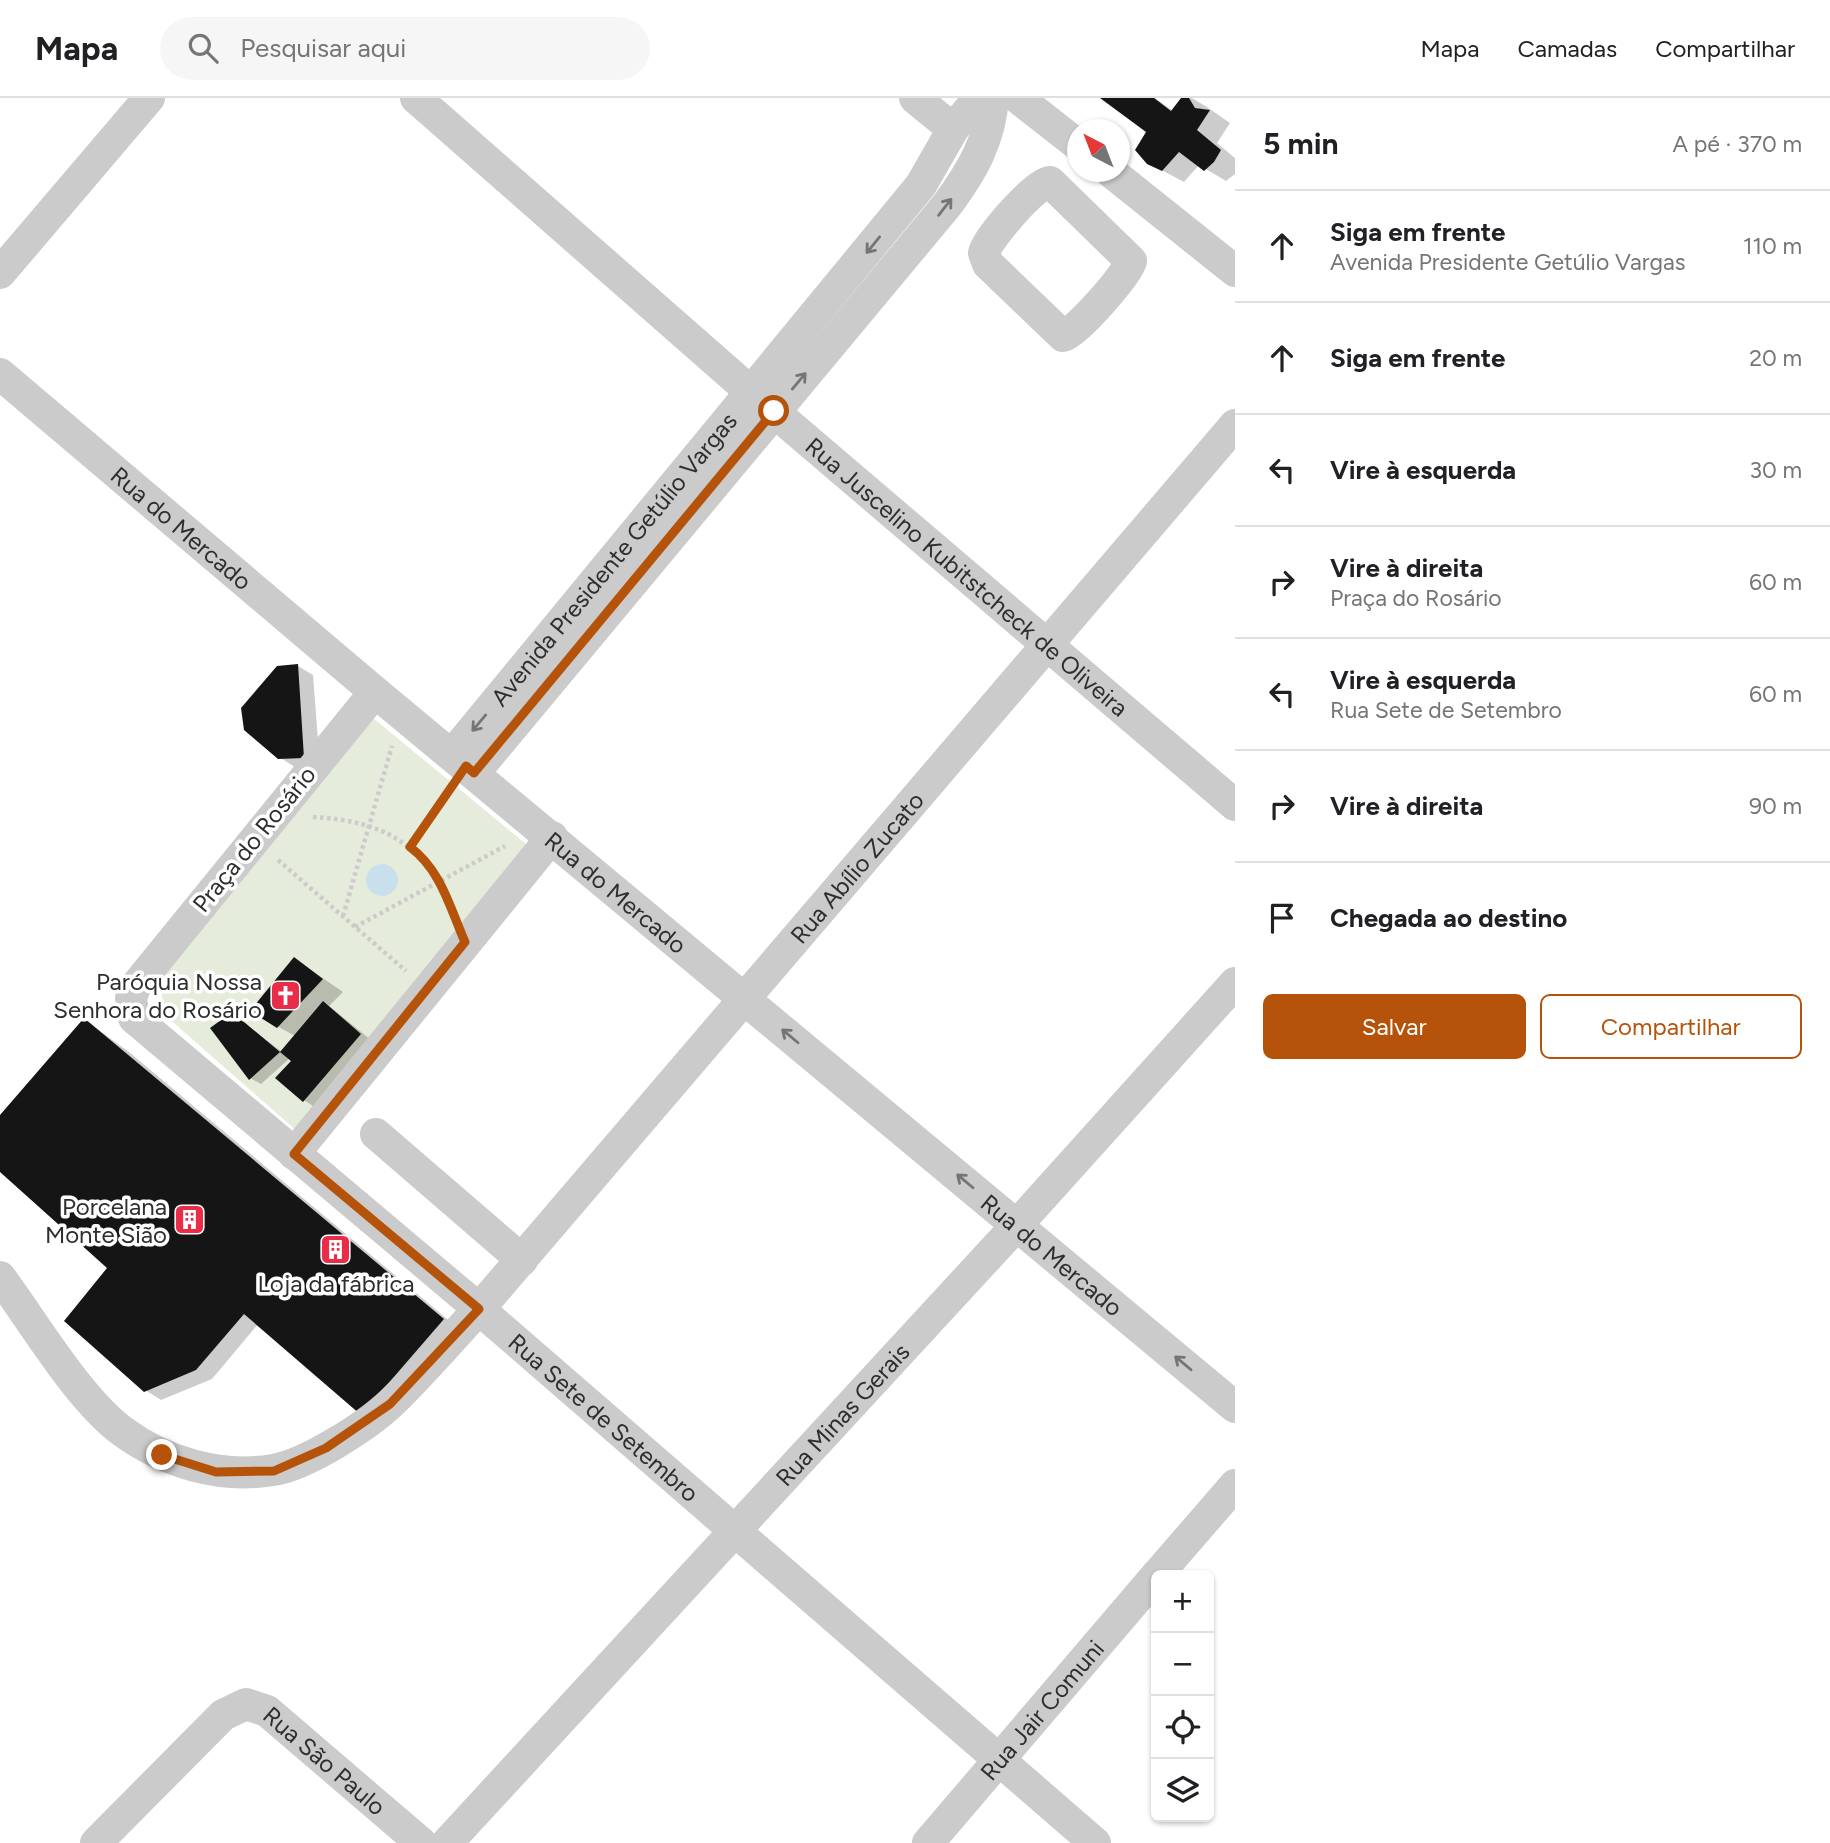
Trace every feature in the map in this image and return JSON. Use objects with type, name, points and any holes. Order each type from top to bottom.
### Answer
[{"type":"street","points":[[0,273],[149,98]]},
{"type":"street","name":"Rua Juscelino Kubitstcheck de Oliveira","points":[[416,98],[763,402],[1235,806]]},
{"type":"street","points":[[915,98],[953,129]]},
{"type":"street","name":"Avenida Presidente Getúlio Vargas","points":[[464,765],[763,402],[921,185],[953,129],[979,98]]},
{"type":"street","name":"Avenida Presidente Getúlio Vargas","points":[[763,402],[947,205],[970,173],[991,125],[993,98]]},
{"type":"street","points":[[1018,98],[1067,137]]},
{"type":"street","points":[[1068,177],[1131,261],[1128,270],[1071,334],[1063,336],[988,264],[984,253],[989,240],[1040,184],[1068,177]]},
{"type":"street","points":[[1124,182],[1235,271]]},
{"type":"street","name":"Rua do Mercado","points":[[0,374],[375,692],[1235,1407]]},
{"type":"street","name":"Rua Abílio Zucato","points":[[0,1277],[85,1393],[121,1430],[162,1455],[216,1472],[274,1471],[326,1448],[390,1404],[522,1260],[1235,425]]},
{"type":"street","name":"Praça do Rosário","points":[[135,987],[375,692]]},
{"type":"street","points":[[294,1154],[465,942],[546,833]]},
{"type":"street","name":"Rua Minas Gerais","points":[[447,1843],[1017,1225],[1235,983]]},
{"type":"street","name":"Rua Sete de Setembro","points":[[135,987],[131,1008],[134,1018],[143,1029],[479,1309],[733,1532],[1096,1843]]},
{"type":"street","points":[[376,1134],[522,1260]]},
{"type":"street","name":"Rua Jair Comuni","points":[[1162,1570],[1235,1485]]},
{"type":"street","name":"Rua Jair Comuni","points":[[928,1843],[1151,1583]]},
{"type":"street","name":"Rua São Paulo","points":[[96,1843],[223,1715],[246,1704],[267,1711],[421,1843]]},
{"type":"path","points":[[343,916],[401,713]]},
{"type":"path","points":[[410,847],[464,765]]},
{"type":"path","points":[[274,813],[369,826],[391,834],[410,847],[431,868],[465,942]]},
{"type":"path","points":[[355,927],[438,881],[546,833]]},
{"type":"path","points":[[288,868],[392,959]]},
{"type":"green space","points":[[373,718],[532,849],[297,1131],[167,1017],[162,997],[163,979],[166,965]]},
{"type":"water","points":[[382,864],[394,868],[398,880],[394,892],[382,896],[370,892],[366,880],[370,868]]},
{"type":"building","points":[[1100,98],[1154,98],[1171,111],[1181,98],[1189,98],[1195,108],[1210,110],[1197,130],[1221,150],[1214,162],[1204,171],[1179,152],[1162,171],[1147,164],[1135,150],[1146,132]]},
{"type":"building","points":[[298,664],[304,758],[278,759],[244,730],[241,708],[277,666]]},
{"type":"building","name":"Paróquia Nossa Senhora do Rosário","points":[[294,957],[323,979],[277,1028],[250,1011]]},
{"type":"building","points":[[323,1001],[361,1034],[303,1102],[275,1078],[291,1061],[280,1052]]},
{"type":"building","points":[[232,1012],[280,1052],[249,1080],[210,1028]]},
{"type":"building","name":"Porcelana Monte Sião","points":[[84,1018],[444,1319],[361,1415],[244,1314],[196,1370],[144,1392],[64,1321],[107,1268],[0,1172],[0,1115]]},
{"type":"place","name":"Paróquia Nossa Senhora do Rosário","points":[[285,995]]},
{"type":"place","name":"Porcelana Monte Sião","points":[[190,1220]]},
{"type":"place","name":"Loja da fábrica","points":[[336,1249]]},
{"type":"route","points":[[162,1455],[216,1472],[274,1471],[326,1448],[390,1404],[479,1309],[294,1154],[465,942],[444,889],[431,868],[410,847],[466,766],[474,773],[774,411]]}]
